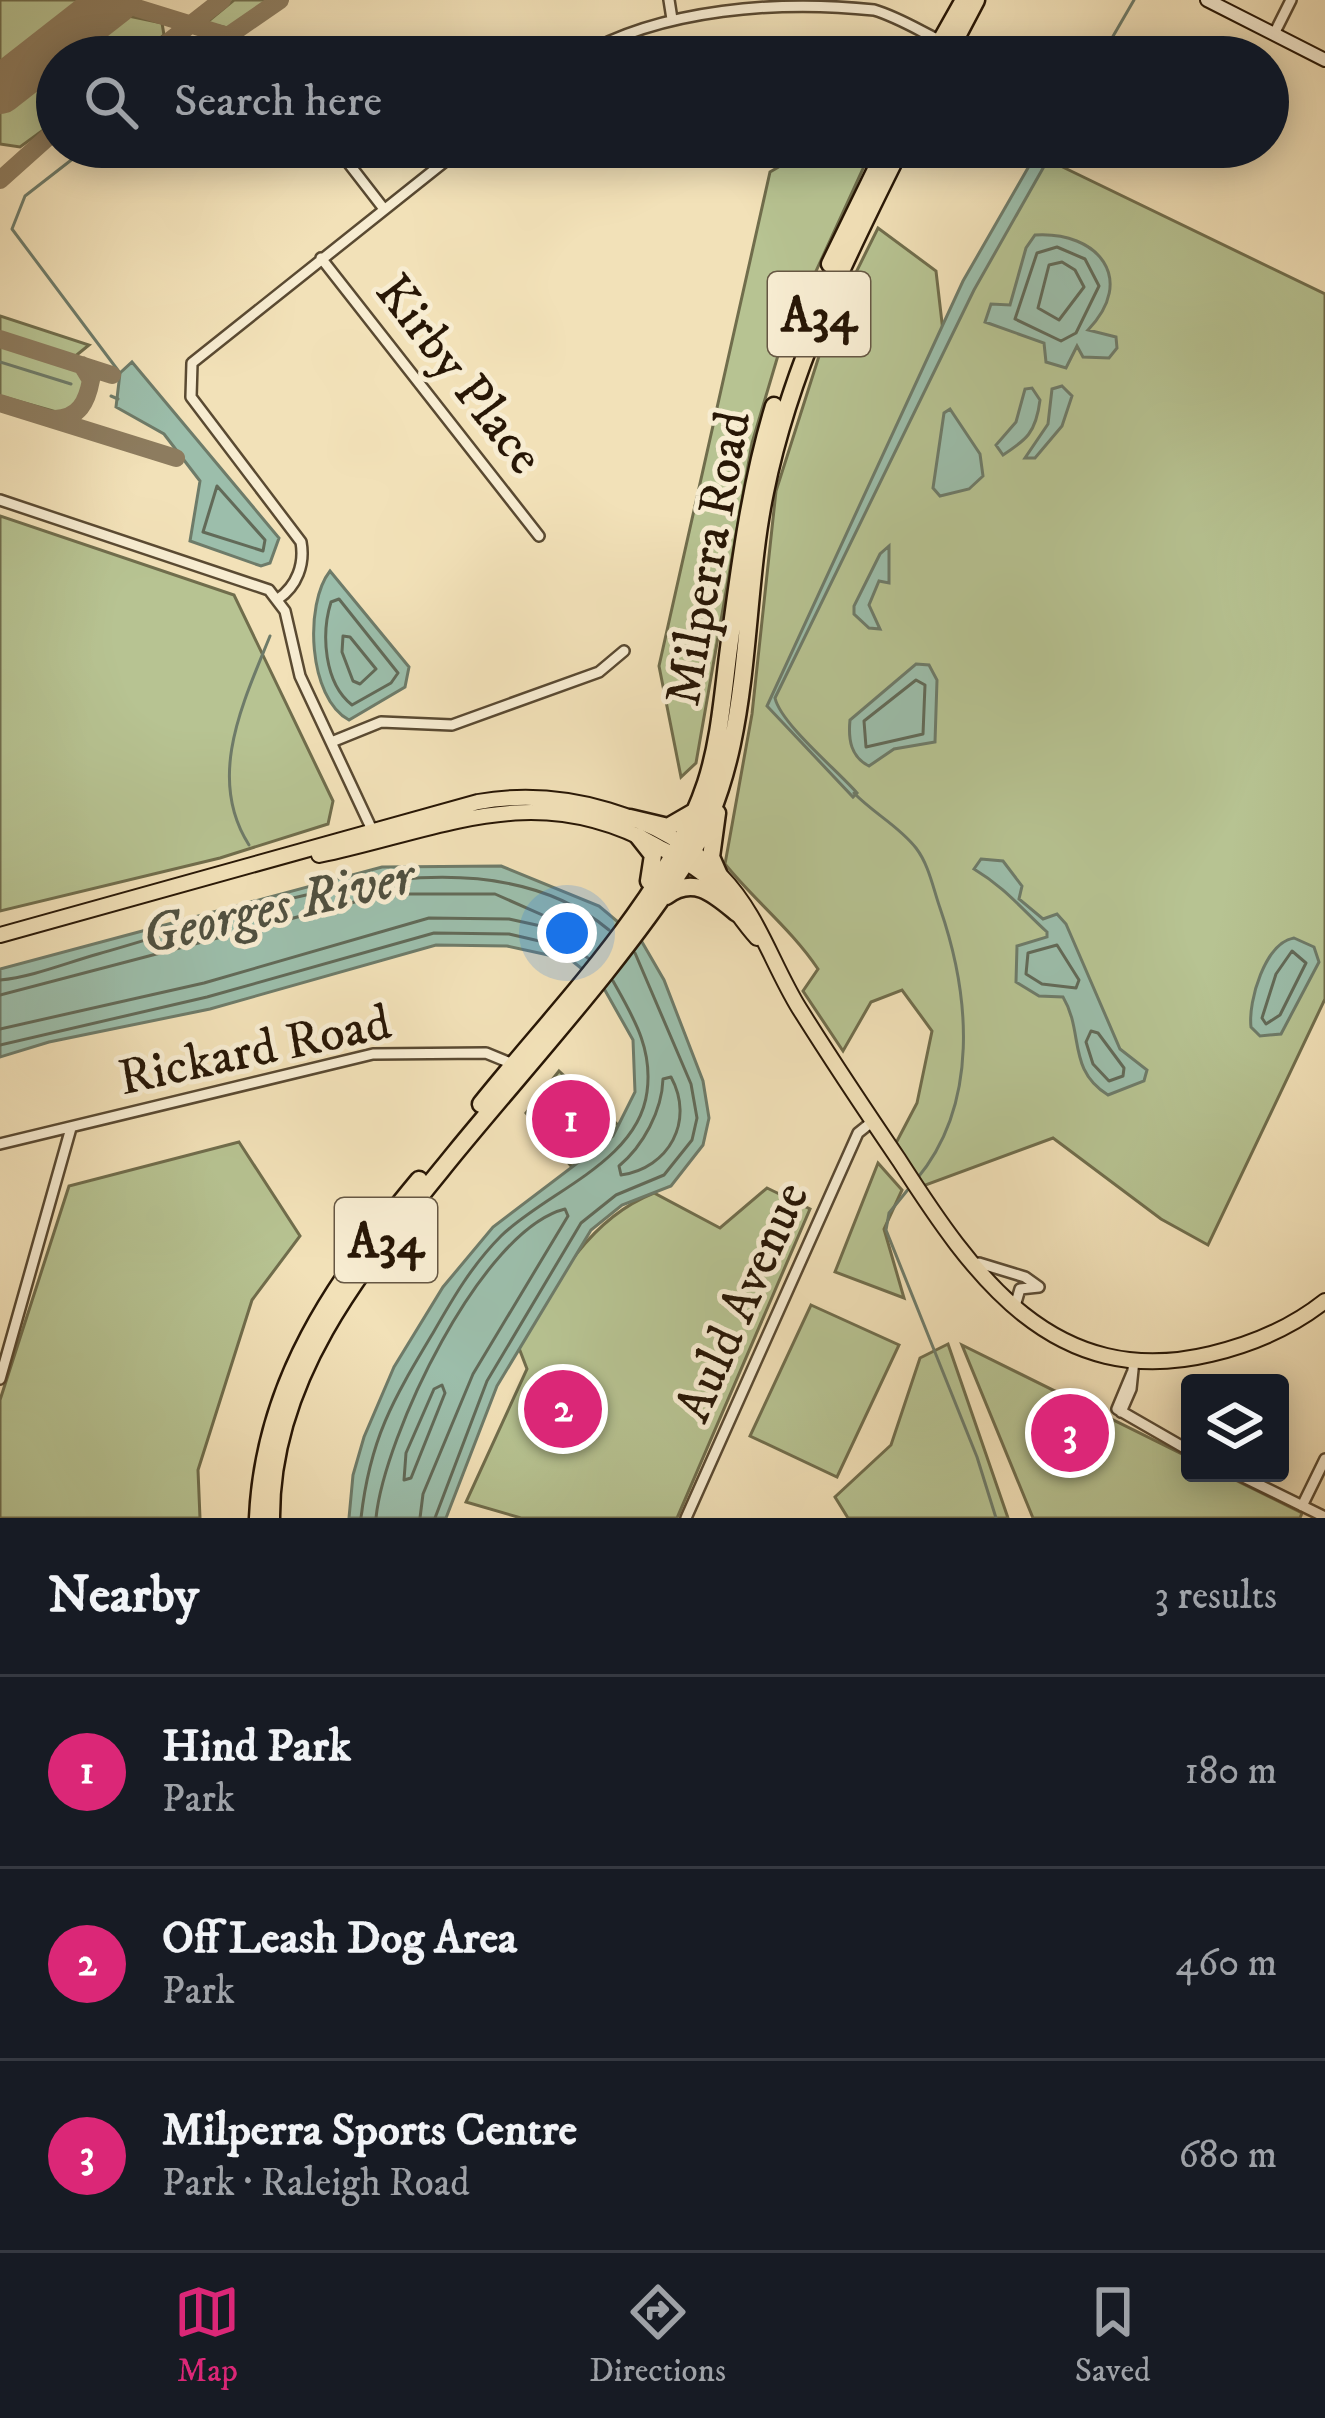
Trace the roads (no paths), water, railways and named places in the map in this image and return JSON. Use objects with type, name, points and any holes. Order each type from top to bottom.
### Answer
[{"type":"highway","points":[[949,36],[964,0]]},
{"type":"highway","points":[[952,36],[976,0]]},
{"type":"highway","name":"Milperra Road","points":[[682,854],[716,748],[746,526],[766,432],[814,298],[877,168]]},
{"type":"highway","name":"Milperra Road","points":[[682,854],[726,765],[758,530],[786,405],[819,314],[891,168]]},
{"type":"highway","points":[[718,873],[711,852],[726,765]]},
{"type":"highway","points":[[629,818],[668,827],[694,812]]},
{"type":"highway","points":[[638,836],[654,859],[651,899],[690,885],[711,892],[737,913]]},
{"type":"highway","name":"A34","points":[[271,1518],[286,1424],[326,1325],[367,1263],[682,854]]},
{"type":"highway","name":"A34","points":[[258,1518],[272,1424],[314,1320],[356,1256],[518,1067]]},
{"type":"main road","points":[[1207,0],[1278,36]]},
{"type":"main road","points":[[1289,42],[1325,60]]},
{"type":"main road","points":[[375,837],[478,802],[521,797],[580,802],[629,818],[682,854],[716,886],[767,950]]},
{"type":"main road","points":[[0,935],[375,837],[508,809],[565,812],[638,836],[718,873],[749,912],[767,950],[933,1213],[994,1293],[1015,1310],[1071,1343],[1133,1367],[1243,1346],[1280,1330],[1325,1300]]},
{"type":"street","points":[[669,0],[672,20]]},
{"type":"street","points":[[1274,34],[1291,0]]},
{"type":"street","points":[[619,36],[672,20],[775,1],[871,9],[918,36]]},
{"type":"street","points":[[352,168],[384,209]]},
{"type":"street","points":[[278,599],[294,584],[302,560],[301,542],[195,403],[187,380],[203,350],[437,168]]},
{"type":"street","name":"Kirby Place","points":[[321,258],[539,536]]},
{"type":"street","points":[[0,500],[257,584],[278,599],[289,622],[300,676],[375,837]]},
{"type":"street","points":[[334,741],[381,722],[452,725],[599,672],[625,651]]},
{"type":"street","name":"Rickard Road","points":[[0,1144],[387,1052],[487,1053],[518,1067]]},
{"type":"street","name":"Auld Avenue","points":[[686,1518],[858,1133],[873,1121]]},
{"type":"street","points":[[0,1379],[71,1128]]},
{"type":"street","points":[[933,1213],[979,1263],[1039,1287],[1020,1289],[1015,1310]]},
{"type":"street","points":[[994,1293],[1016,1276]]},
{"type":"street","points":[[1133,1367],[1117,1405],[1121,1412],[1181,1445]]},
{"type":"street","points":[[1302,1506],[1325,1459]]},
{"type":"street","points":[[1253,1482],[1325,1517]]},
{"type":"water","points":[[1028,168],[1043,168],[974,290],[775,698],[798,733],[857,793],[853,797],[767,706],[963,281]]},
{"type":"water","points":[[1035,235],[1077,241],[1104,262],[1109,293],[1088,330],[1116,337],[1117,348],[1109,358],[1083,357],[1077,346],[1066,368],[1046,362],[1044,343],[985,322],[991,304],[1010,305],[1026,248]]},
{"type":"water","points":[[132,362],[279,538],[270,563],[261,566],[190,541],[200,481],[164,434],[116,407],[120,373]]},
{"type":"water","points":[[1062,386],[1072,396],[1062,426],[1035,458],[1025,458],[1048,424],[1052,389]]},
{"type":"water","points":[[1032,388],[1040,400],[1033,428],[1003,455],[996,445],[1016,422],[1025,389]]},
{"type":"water","points":[[950,409],[980,454],[983,476],[969,489],[940,496],[933,488],[944,413]]},
{"type":"water","points":[[889,546],[889,583],[879,581],[869,605],[880,629],[869,628],[854,614],[854,606],[880,554]]},
{"type":"water","points":[[330,571],[409,667],[405,687],[349,720],[325,692],[314,650],[316,605]]},
{"type":"water","points":[[916,664],[929,665],[937,680],[935,742],[894,749],[869,766],[852,747],[850,720]]},
{"type":"water","points":[[981,859],[1003,861],[1022,886],[1019,899],[1043,919],[1057,914],[1066,924],[1120,1049],[1147,1070],[1144,1081],[1108,1095],[1095,1085],[1081,1062],[1063,997],[1039,996],[1016,982],[1017,946],[1047,937],[1047,932],[974,869]]},
{"type":"water","name":"Georges River","points":[[501,866],[599,906],[642,942],[664,980],[703,1081],[709,1118],[703,1145],[671,1186],[622,1205],[591,1230],[497,1386],[446,1518],[349,1518],[353,1475],[364,1437],[394,1367],[443,1287],[493,1227],[613,1136],[635,1092],[633,1040],[602,985],[571,960],[507,946],[436,945],[210,1009],[49,1042],[0,1057],[0,969],[382,867]]},
{"type":"water","points":[[1294,938],[1314,947],[1319,962],[1281,1034],[1260,1036],[1251,1027],[1251,1016],[1260,975],[1275,950]]},
{"type":"waterway","points":[[1113,36],[1134,0]]},
{"type":"waterway","points":[[61,168],[25,196],[12,229],[120,373]]},
{"type":"waterway","points":[[0,362],[71,384]]},
{"type":"waterway","points":[[111,396],[118,399]]},
{"type":"waterway","points":[[249,845],[236,820],[230,767],[240,714],[270,636]]},
{"type":"waterway","points":[[854,793],[902,833],[920,855],[958,977],[963,1048],[960,1083],[937,1150],[916,1180]]},
{"type":"waterway","points":[[910,1187],[889,1213],[886,1230],[977,1457],[996,1518]]},
{"type":"place","name":"Hind Park","points":[[571,1119]]},
{"type":"place","name":"Off Leash Dog Area","points":[[563,1409]]},
{"type":"place","name":"Milperra Sports Centre","points":[[1070,1433]]}]
